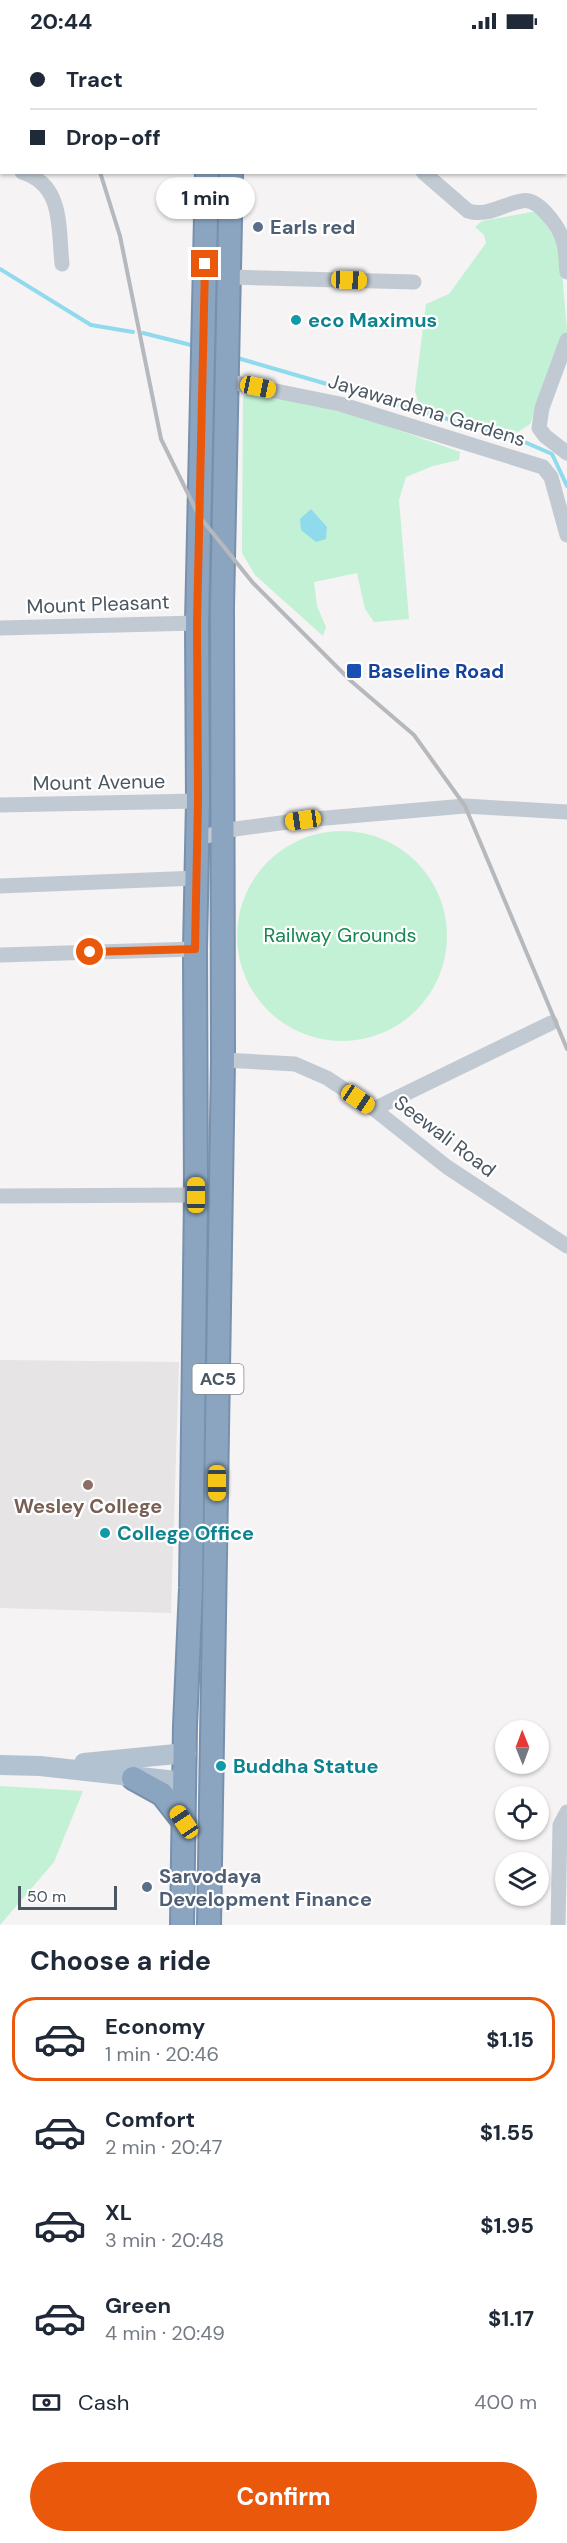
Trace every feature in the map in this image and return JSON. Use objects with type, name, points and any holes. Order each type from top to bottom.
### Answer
[{"type":"highway","name":"AC5","points":[[182,1925],[196,1195],[197,623],[207,174]]},
{"type":"highway","name":"AC5","points":[[210,1925],[223,1060],[222,607],[231,174]]},
{"type":"highway","points":[[133,1778],[162,1794],[184,1822]]},
{"type":"main road","points":[[0,1765],[40,1766],[141,1759],[186,1753]]},
{"type":"main road","points":[[40,1766],[185,1782]]},
{"type":"street","points":[[28,174],[38,177],[54,196],[62,264]]},
{"type":"street","points":[[425,174],[468,211],[492,212],[524,200],[535,203],[546,212],[563,240],[567,272]]},
{"type":"street","points":[[229,277],[414,282]]},
{"type":"street","points":[[567,340],[542,408],[539,428],[545,436],[567,453]]},
{"type":"street","name":"Jayawardena Gardens","points":[[227,364],[340,404],[543,467],[551,477],[567,535]]},
{"type":"street","name":"Mount Pleasant","points":[[0,628],[197,623]]},
{"type":"street","name":"Mount Avenue","points":[[0,805],[198,801]]},
{"type":"street","points":[[198,838],[303,820],[465,806],[567,812]]},
{"type":"street","points":[[0,886],[197,878]]},
{"type":"street","points":[[0,955],[195,949]]},
{"type":"street","points":[[374,1109],[551,1023]]},
{"type":"street","name":"Seewali Road","points":[[223,1060],[295,1064],[327,1078],[374,1109],[447,1167],[567,1246]]},
{"type":"street","points":[[0,1196],[196,1195]]},
{"type":"street","points":[[186,1753],[212,1753]]},
{"type":"street","points":[[185,1782],[212,1783]]},
{"type":"street","points":[[558,1925],[560,1825],[567,1812]]},
{"type":"shaded area","name":"Wesley College","points":[[0,1360],[179,1362],[171,1613],[0,1608]]},
{"type":"green space","points":[[537,211],[560,247],[567,331],[530,424],[518,432],[434,411],[418,401],[415,391],[426,304],[449,294],[486,243],[484,235],[475,227],[482,221]]},
{"type":"green space","points":[[250,391],[269,393],[367,419],[460,452],[459,460],[433,466],[406,477],[399,500],[409,619],[374,622],[365,609],[357,573],[314,582],[317,606],[326,627],[323,636],[255,575],[242,553],[243,397]]},
{"type":"green space","name":"Railway Grounds","points":[[332,831],[352,831],[392,843],[423,869],[439,896],[447,926],[445,956],[435,986],[409,1017],[382,1033],[352,1041],[332,1041],[292,1029],[261,1003],[245,976],[237,946],[237,926],[249,886],[275,855],[302,839]]},
{"type":"green space","points":[[0,1786],[83,1791],[54,1862],[0,1925]]},
{"type":"water","points":[[311,509],[327,527],[326,539],[316,542],[301,530],[300,519]]},
{"type":"waterway","points":[[0,269],[91,325],[133,332]]},
{"type":"waterway","points":[[143,333],[195,346]]},
{"type":"waterway","points":[[234,357],[520,440],[552,454],[567,486]]},
{"type":"railway","points":[[101,174],[120,236],[161,439],[199,516],[253,583],[351,681],[414,735],[465,806],[567,1049]]},
{"type":"place","name":"Earls red","points":[[258,227]]},
{"type":"place","name":"eco Maximus","points":[[296,320]]},
{"type":"place","name":"Baseline Road","points":[[354,671]]},
{"type":"place","name":"Wesley College","points":[[88,1485]]},
{"type":"place","name":"College Office","points":[[105,1533]]},
{"type":"place","name":"Buddha Statue","points":[[221,1766]]},
{"type":"place","name":"Sarvodaya Development Finance","points":[[147,1887]]},
{"type":"route","points":[[90,952],[195,949],[198,801],[197,623],[205,264]]}]
